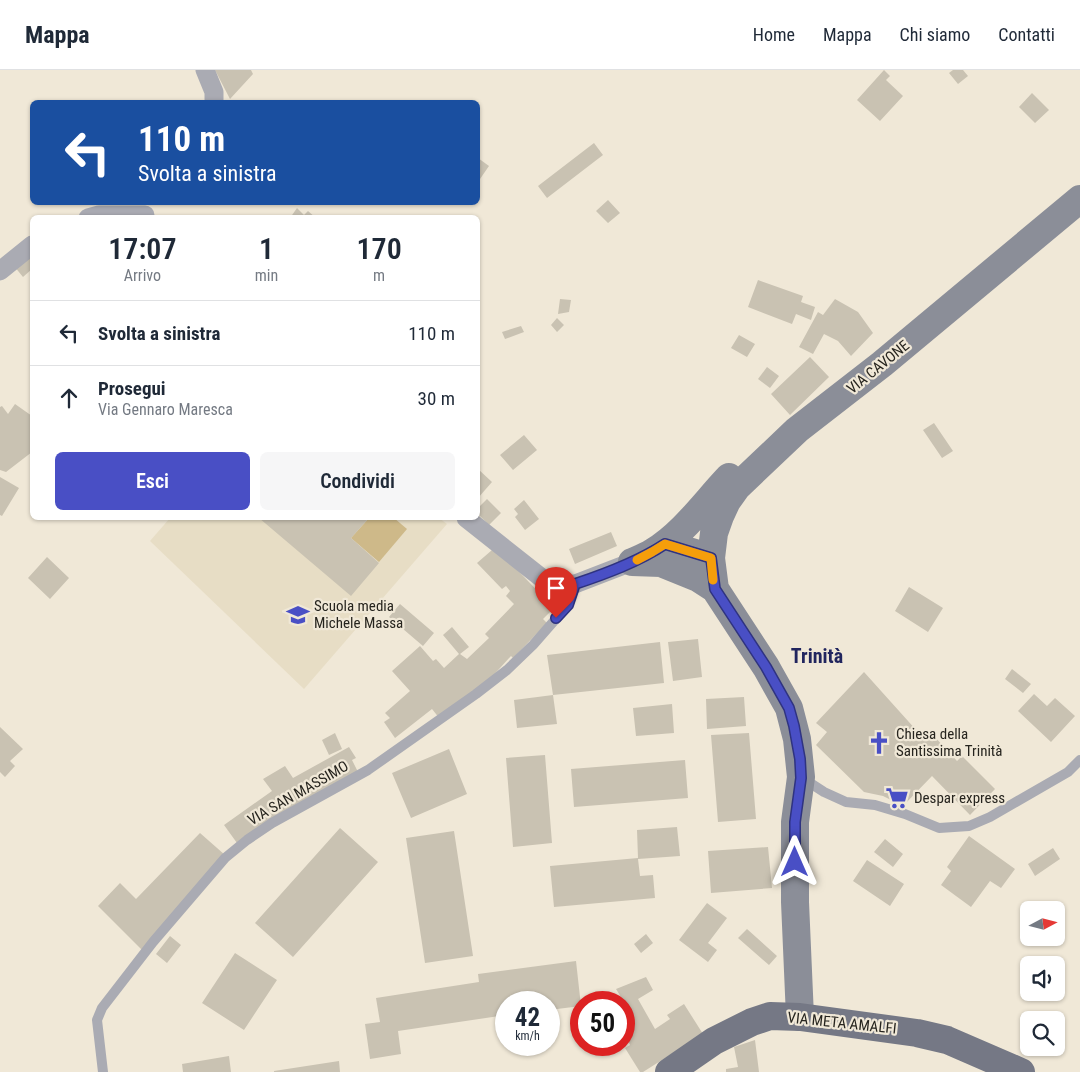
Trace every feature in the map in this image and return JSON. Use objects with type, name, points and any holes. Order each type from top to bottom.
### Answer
[{"type":"main road","name":"VIA CAVONE","points":[[715,589],[711,558],[714,533],[727,501],[737,487],[797,430],[882,364],[1080,200]]},
{"type":"main road","points":[[632,562],[665,544],[749,458],[770,441],[797,430]]},
{"type":"main road","points":[[665,544],[711,558]]},
{"type":"main road","points":[[632,562],[661,563],[698,578],[715,589],[766,667],[789,708],[797,739],[801,778],[795,822],[795,902],[800,1017]]},
{"type":"main road","name":"VIA META AMALFI","points":[[669,1072],[714,1041],[752,1022],[770,1016],[800,1017],[895,1028],[940,1038],[992,1058],[1021,1072]]},
{"type":"street","points":[[205,70],[214,92],[214,100]]},
{"type":"street","points":[[100,215],[147,212]]},
{"type":"street","points":[[0,271],[30,247]]},
{"type":"street","points":[[469,520],[543,579],[558,584],[575,584],[632,562]]},
{"type":"lane","name":"VIA SAN MASSIMO","points":[[103,1072],[97,1020],[102,1008],[153,942],[225,858],[272,823],[368,770],[507,670],[533,645],[568,605],[575,584]]},
{"type":"lane","points":[[801,778],[824,792],[846,802],[875,805],[905,814],[939,828],[969,826],[990,817],[1068,772],[1080,760]]},
{"type":"shaded area","name":"Scuola media Michele Massa","points":[[168,520],[442,520],[447,524],[304,689],[150,541]]},
{"type":"shaded area","points":[[367,520],[396,520],[407,529],[379,562],[351,538]]},
{"type":"building","points":[[215,70],[251,70],[253,74],[230,99]]},
{"type":"building","points":[[884,70],[890,76],[886,80],[903,96],[880,121],[857,100]]},
{"type":"building","points":[[953,70],[963,70],[968,76],[958,84],[949,73]]},
{"type":"building","points":[[1032,93],[1049,110],[1035,123],[1019,107]]},
{"type":"building","points":[[594,143],[603,155],[547,198],[538,186]]},
{"type":"building","points":[[480,159],[489,166],[480,179]]},
{"type":"building","points":[[608,200],[620,213],[608,223],[596,211]]},
{"type":"building","points":[[297,208],[304,215],[292,215]]},
{"type":"building","points":[[308,211],[313,215],[304,215]]},
{"type":"building","points":[[30,252],[30,271],[23,277],[14,266]]},
{"type":"building","points":[[758,280],[803,296],[801,302],[815,307],[811,320],[796,314],[792,324],[748,307]]},
{"type":"building","points":[[560,299],[571,300],[569,312],[558,314]]},
{"type":"building","points":[[835,299],[858,312],[873,333],[851,356],[838,341],[824,334],[813,354],[799,347],[818,312],[823,315]]},
{"type":"building","points":[[557,318],[564,325],[557,332],[551,325]]},
{"type":"building","points":[[521,326],[524,332],[505,339],[502,332]]},
{"type":"building","points":[[739,335],[755,344],[747,357],[731,348]]},
{"type":"building","points":[[810,357],[829,377],[790,415],[771,394]]},
{"type":"building","points":[[767,367],[779,376],[770,388],[758,379]]},
{"type":"building","points":[[15,404],[30,415],[30,454],[6,472],[0,470],[0,407],[2,406],[8,414]]},
{"type":"building","points":[[934,423],[953,451],[942,458],[923,430]]},
{"type":"building","points":[[524,435],[537,450],[513,470],[500,455]]},
{"type":"building","points":[[480,471],[492,482],[480,496]]},
{"type":"building","points":[[0,477],[19,488],[2,516],[0,515]]},
{"type":"building","points":[[487,499],[501,513],[489,525],[480,516],[480,506]]},
{"type":"building","points":[[524,500],[539,519],[525,530],[515,517],[518,514],[514,509]]},
{"type":"building","points":[[261,520],[367,520],[351,538],[379,563],[351,596]]},
{"type":"building","points":[[611,532],[617,546],[575,564],[569,549]]},
{"type":"building","points":[[492,550],[502,554],[554,608],[543,619],[547,623],[513,658],[511,656],[490,679],[440,719],[432,709],[395,738],[384,722],[390,718],[385,713],[410,691],[392,671],[420,646],[433,661],[436,659],[444,668],[459,654],[443,635],[452,627],[469,647],[460,654],[467,659],[489,638],[485,634],[514,604],[506,596],[510,591],[506,586],[502,589],[477,563]]},
{"type":"building","points":[[47,557],[69,578],[50,599],[28,578]]},
{"type":"building","points":[[909,587],[943,608],[928,632],[895,611]]},
{"type":"building","points":[[400,604],[434,633],[423,646],[389,617]]},
{"type":"building","points":[[698,639],[702,677],[673,681],[668,642]]},
{"type":"building","points":[[660,642],[664,683],[553,695],[547,655]]},
{"type":"building","points":[[1012,669],[1031,684],[1023,693],[1005,679]]},
{"type":"building","name":"Chiesa della Santissima Trinità","points":[[864,672],[926,741],[933,735],[957,761],[962,756],[995,789],[970,815],[932,776],[903,806],[883,796],[864,792],[816,745],[827,732],[816,723]]},
{"type":"building","points":[[1034,694],[1047,706],[1055,698],[1075,716],[1051,742],[1018,711]]},
{"type":"building","points":[[553,695],[557,724],[517,728],[514,700]]},
{"type":"building","points":[[744,697],[746,726],[707,729],[706,699]]},
{"type":"building","points":[[672,704],[674,733],[636,736],[633,708]]},
{"type":"building","points":[[0,727],[23,749],[10,761],[15,766],[5,777],[0,772]]},
{"type":"building","points":[[335,733],[342,749],[329,755],[322,740]]},
{"type":"building","points":[[749,733],[756,819],[718,822],[711,735]]},
{"type":"building","points":[[349,747],[356,758],[352,760],[358,772],[237,843],[224,825],[272,791],[263,779],[285,766],[293,778]]},
{"type":"building","points":[[449,749],[467,794],[411,818],[392,773]]},
{"type":"building","points":[[545,755],[552,843],[513,847],[506,758]]},
{"type":"building","points":[[685,760],[688,798],[574,807],[571,769]]},
{"type":"building","points":[[677,827],[680,856],[638,859],[640,876],[653,875],[655,898],[554,907],[550,866],[638,858],[637,830]]},
{"type":"building","points":[[340,828],[378,862],[293,957],[255,923]]},
{"type":"building","points":[[454,831],[473,956],[425,963],[406,838]]},
{"type":"building","points":[[200,833],[225,855],[142,950],[98,906],[120,883],[136,899]]},
{"type":"building","points":[[969,836],[1015,869],[1001,888],[990,881],[971,907],[941,885],[951,871],[947,867]]},
{"type":"building","points":[[885,839],[903,854],[893,867],[874,852]]},
{"type":"building","points":[[768,847],[772,888],[711,893],[708,851]]},
{"type":"building","points":[[1053,848],[1060,859],[1035,876],[1028,864]]},
{"type":"building","points":[[867,860],[904,884],[890,906],[853,881]]},
{"type":"building","points":[[707,903],[727,918],[708,943],[717,950],[708,962],[679,940]]},
{"type":"building","points":[[747,929],[777,956],[769,965],[738,938]]},
{"type":"building","points":[[646,934],[653,943],[641,953],[634,944]]},
{"type":"building","points":[[170,936],[181,945],[167,963],[156,954]]},
{"type":"building","points":[[235,953],[277,980],[244,1030],[202,1003]]},
{"type":"building","points":[[576,961],[579,991],[570,991],[570,1007],[560,1009],[560,991],[495,991],[495,1017],[398,1031],[401,1054],[370,1059],[365,1024],[380,1022],[376,998],[479,982],[478,974]]},
{"type":"building","points":[[646,977],[653,990],[638,999],[655,1029],[670,1019],[667,1015],[684,1004],[703,1034],[643,1072],[640,1072],[630,1056],[635,1056],[635,991],[617,991],[616,989]]},
{"type":"building","points":[[755,1040],[759,1072],[726,1072],[726,1069],[738,1067],[734,1047]]},
{"type":"building","points":[[229,1056],[231,1072],[183,1072],[182,1064]]},
{"type":"building","points":[[339,1061],[340,1072],[274,1072],[274,1071]]},
{"type":"slow traffic","points":[[637,560],[665,544],[711,558],[713,580]]},
{"type":"place","name":"Scuola media Michele Massa","points":[[298,615]]},
{"type":"place","name":"Chiesa della Santissima Trinità","points":[[879,743]]},
{"type":"place","name":"Despar express","points":[[897,798]]},
{"type":"district","name":"Trinità","points":[[817,656]]},
{"type":"route","points":[[556,618],[568,605],[575,584],[632,562],[665,544],[711,558],[715,589],[766,667],[789,708],[794,726],[800,759],[801,778],[795,822],[795,862]]}]
